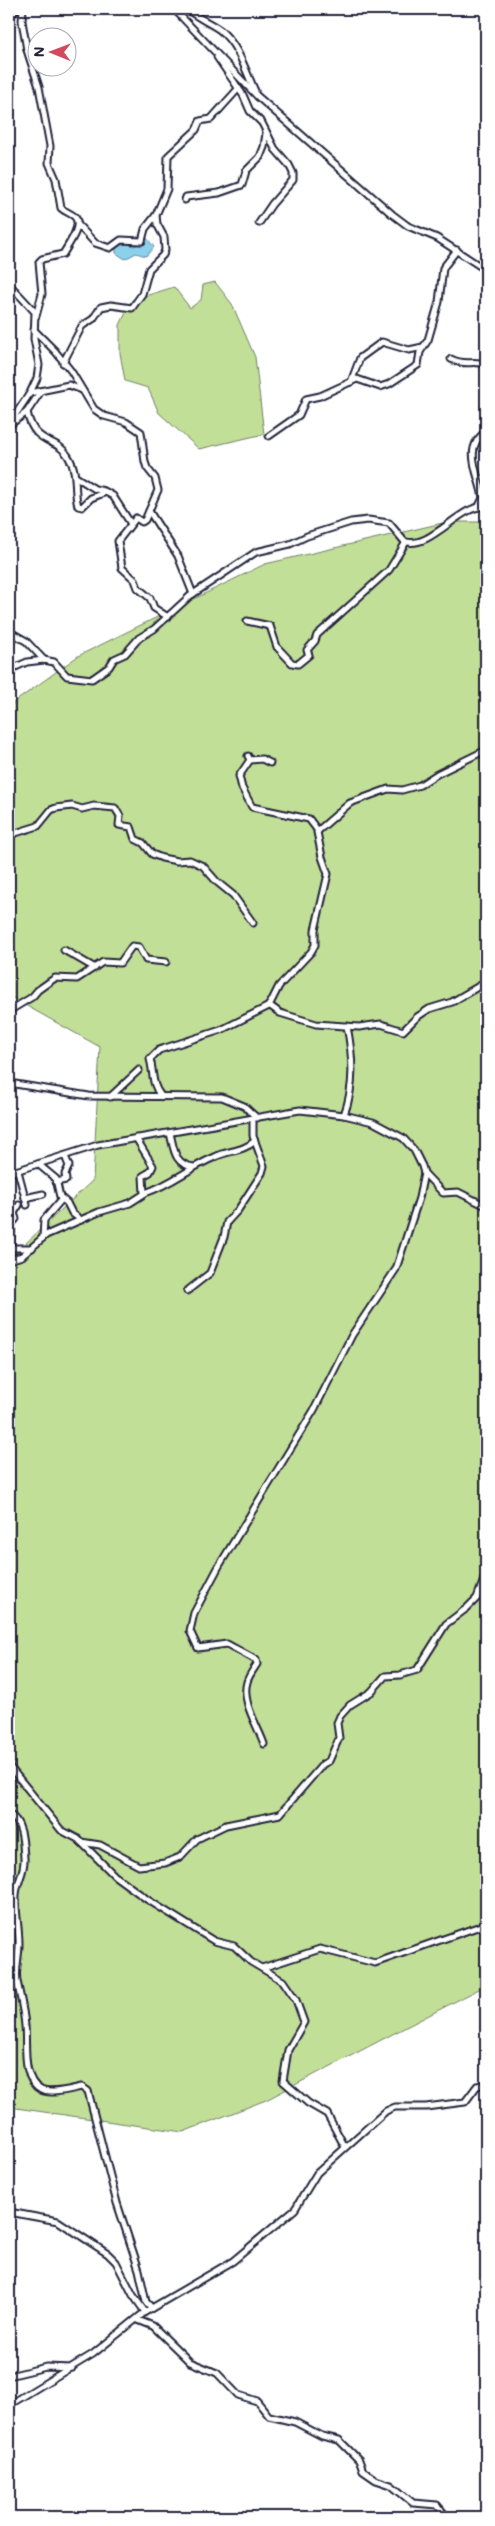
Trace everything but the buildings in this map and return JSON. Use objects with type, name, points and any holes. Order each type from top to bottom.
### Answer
[{"type":"street","points":[[9,19],[16,9]]},
{"type":"street","points":[[9,424],[30,393],[37,378],[39,365],[34,330],[42,292],[39,262],[43,258],[63,254],[76,230],[77,224],[75,217],[61,208],[56,179],[50,167],[50,146],[39,87],[27,50],[22,21],[23,9]]},
{"type":"street","points":[[174,9],[257,96],[407,225],[437,238],[486,270]]},
{"type":"street","points":[[187,9],[196,17],[218,29],[232,42],[241,57],[257,96]]},
{"type":"street","points":[[214,52],[220,65],[238,89],[250,111],[259,119],[275,149],[289,165],[293,176],[259,224]]},
{"type":"street","points":[[77,224],[95,243],[110,248],[121,240],[141,242],[148,223],[156,216],[167,189],[168,156],[196,130],[200,121],[212,119],[238,89]]},
{"type":"street","points":[[184,200],[186,197],[219,193],[242,185],[246,171],[260,157],[264,147],[266,131]]},
{"type":"street","points":[[62,363],[82,326],[93,319],[101,307],[111,305],[132,308],[137,304],[149,269],[163,255],[165,250],[164,237],[157,224],[156,216]]},
{"type":"street","points":[[269,436],[299,415],[306,399],[320,396],[351,382],[363,380],[377,387],[389,384],[418,365],[422,347],[428,340],[439,302],[443,268],[456,250]]},
{"type":"street","points":[[9,284],[32,308],[36,316]]},
{"type":"street","points":[[34,330],[55,350],[62,363],[78,380],[90,405],[97,412],[126,422],[140,432],[145,462],[155,478],[158,490],[143,522],[136,518],[118,542],[120,564],[135,580],[140,590],[150,598],[154,608],[168,617]]},
{"type":"street","points":[[351,382],[360,358],[382,342],[409,350],[422,347]]},
{"type":"street","points":[[451,359],[462,364],[480,362],[486,365]]},
{"type":"street","points":[[30,393],[69,386],[82,390]]},
{"type":"street","points":[[9,424],[27,412],[41,391]]},
{"type":"street","points":[[27,412],[32,426],[38,434],[67,454],[76,477],[78,506],[82,507],[91,498],[106,492]]},
{"type":"street","points":[[479,506],[483,498],[475,471],[473,450],[476,440],[486,432]]},
{"type":"street","points":[[76,477],[95,489],[106,492],[122,508],[131,524]]},
{"type":"street","points":[[247,621],[270,626],[277,647],[292,663],[297,664],[309,655],[307,650],[315,641],[317,635],[388,570],[406,542],[431,535],[452,523],[471,508],[486,506]]},
{"type":"street","points":[[149,511],[178,556],[194,594]]},
{"type":"street","points":[[9,670],[27,662],[44,660],[54,662],[68,676],[92,679],[109,667],[114,659],[125,654],[138,639],[168,617],[194,594],[256,552],[290,544],[306,536],[351,522],[368,520],[386,522],[406,542]]},
{"type":"street","points":[[9,628],[12,633],[28,643],[44,660]]},
{"type":"street","points":[[318,831],[350,803],[388,789],[414,787],[486,750]]},
{"type":"street","points":[[161,1096],[152,1080],[154,1071],[150,1059],[154,1053],[183,1041],[221,1030],[270,1005],[279,986],[297,969],[315,945],[316,930],[328,874],[322,857],[318,831],[309,820],[252,807],[242,788],[239,776],[249,758],[262,759],[270,763]]},
{"type":"street","points":[[9,835],[38,826],[51,810],[56,808],[72,806],[82,809],[90,806],[115,808],[120,816],[120,825],[131,828],[136,839],[144,843],[152,854],[177,861],[190,860],[203,866],[217,882],[233,895],[253,923]]},
{"type":"street","points":[[9,1011],[32,997],[53,979],[58,977],[77,979],[103,962],[120,962],[134,946],[138,947],[146,960],[166,962]]},
{"type":"street","points":[[64,950],[95,968]]},
{"type":"street","points":[[270,1005],[280,1013],[316,1024],[347,1026],[380,1024],[399,1031],[406,1030],[413,1020],[429,1009],[452,1002],[486,982]]},
{"type":"street","points":[[344,1115],[352,1092],[351,1047],[347,1026]]},
{"type":"street","points":[[110,1097],[139,1070]]},
{"type":"street","points":[[9,1083],[86,1096],[161,1096],[230,1099],[244,1106],[255,1119],[255,1141],[264,1166],[260,1178],[227,1222],[224,1237],[210,1273],[188,1291]]},
{"type":"street","points":[[9,1174],[98,1145],[300,1110],[344,1115],[373,1122],[403,1138],[419,1157],[424,1173],[443,1193],[458,1192],[486,1206]]},
{"type":"street","points":[[170,1133],[176,1158],[186,1166],[194,1167]]},
{"type":"street","points":[[136,1138],[153,1166],[150,1172],[143,1176],[145,1193]]},
{"type":"street","points":[[9,1260],[22,1256],[46,1235],[98,1212],[135,1201],[145,1193],[173,1182],[194,1167],[219,1155],[243,1149],[255,1141]]},
{"type":"street","points":[[56,1182],[66,1180],[65,1173],[69,1166],[65,1156]]},
{"type":"street","points":[[38,1164],[54,1177],[60,1197],[69,1205],[72,1213],[82,1220]]},
{"type":"street","points":[[18,1171],[27,1205]]},
{"type":"street","points":[[264,1744],[254,1721],[246,1687],[247,1680],[257,1664],[256,1660],[226,1644],[198,1648],[190,1631],[190,1622],[210,1581],[314,1410],[352,1334],[390,1281],[419,1198],[424,1173]]},
{"type":"street","points":[[25,1198],[43,1194]]},
{"type":"street","points":[[43,1239],[44,1220],[62,1199]]},
{"type":"street","points":[[19,1205],[14,1213],[16,1218],[11,1224],[9,1247],[33,1248]]},
{"type":"street","points":[[82,1842],[100,1844],[139,1866],[154,1865],[180,1857],[197,1839],[226,1825],[280,1814],[323,1764],[329,1761],[339,1738],[337,1723],[344,1710],[371,1692],[384,1676],[400,1675],[417,1670],[446,1624],[477,1598],[486,1574]]},
{"type":"street","points":[[9,1766],[61,1830],[82,1842],[107,1870],[148,1900],[217,1942],[234,1946],[251,1962],[289,1986],[303,2019],[303,2026],[288,2050],[282,2081],[308,2103],[327,2114],[345,2147]]},
{"type":"street","points":[[9,1814],[16,1819],[19,1825],[24,1858],[24,1869],[16,1895],[19,1944],[16,1961],[29,2072],[38,2087],[45,2091],[82,2087],[88,2091],[117,2203],[141,2277],[146,2302],[152,2308]]},
{"type":"street","points":[[262,1968],[320,1949],[375,1963],[486,1924]]},
{"type":"street","points":[[9,2405],[73,2368],[152,2308],[231,2262],[291,2213],[313,2177],[390,2109],[465,2102],[476,2088],[486,2084]]},
{"type":"street","points":[[9,2212],[58,2221],[108,2254],[116,2262],[133,2295],[146,2312]]},
{"type":"street","points":[[138,2320],[153,2326],[190,2362],[217,2373],[238,2395],[257,2400],[269,2416],[295,2422],[322,2436],[339,2440],[359,2460],[363,2471],[391,2485],[413,2503],[437,2504],[447,2517]]},
{"type":"street","points":[[9,2376],[46,2367],[73,2368]]},
{"type":"green space","points":[[215,282],[232,304],[255,357],[264,434],[199,449],[159,413],[148,388],[125,381],[120,353],[120,325],[132,300],[174,287],[190,308],[201,300],[203,285]]},
{"type":"green space","points":[[447,522],[486,522],[486,1970],[481,1988],[266,2100],[183,2132],[9,2107],[9,1259],[93,1180],[100,1047],[9,996],[9,706],[78,656],[265,564]]},
{"type":"water","points":[[146,237],[154,247],[146,256],[136,253],[125,259],[116,253],[116,246],[121,242],[134,246],[143,243]]}]
